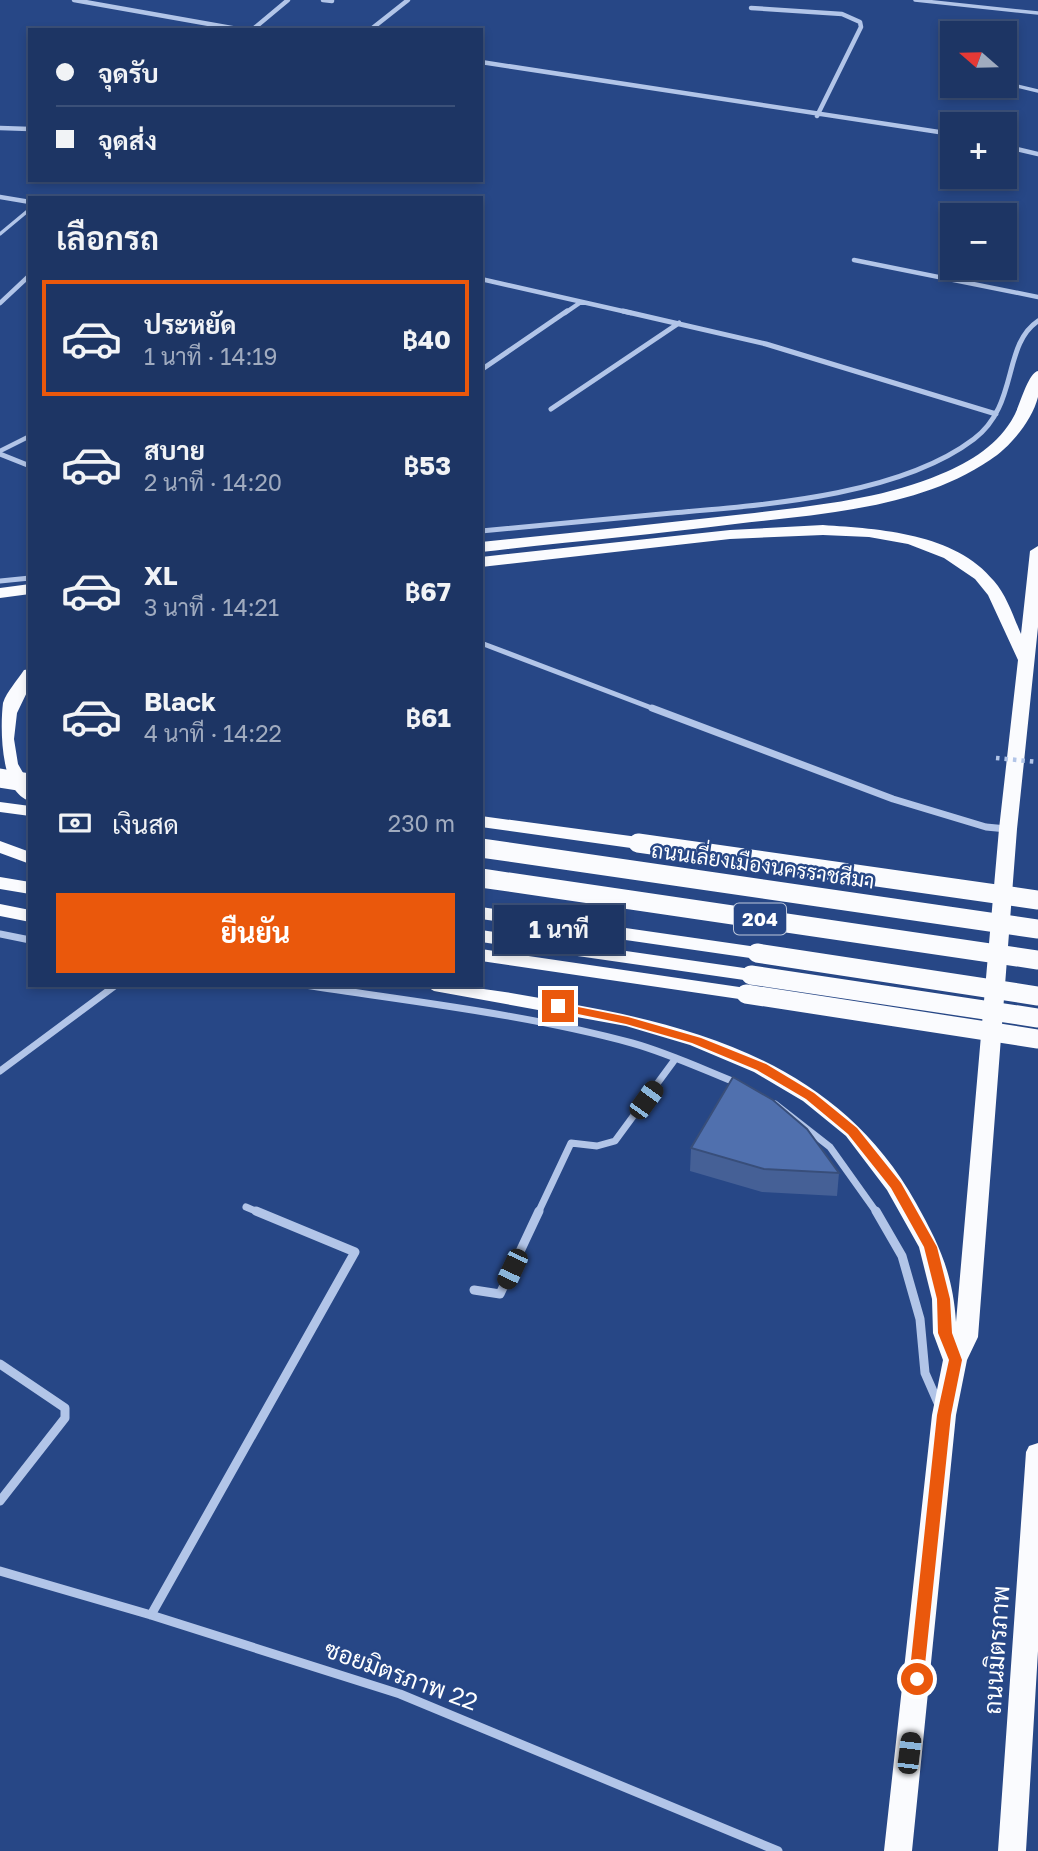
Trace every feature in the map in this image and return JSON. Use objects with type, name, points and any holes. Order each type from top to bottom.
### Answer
[{"type":"highway","points":[[483,547],[826,508],[927,484],[984,458],[1012,433],[1030,404],[1038,375]]},
{"type":"highway","points":[[483,562],[740,533],[828,530],[883,534],[923,545],[955,558],[981,576],[1000,601],[1016,646],[1026,660]]},
{"type":"highway","points":[[898,1851],[944,1415],[956,1360],[966,1337],[1008,829],[1026,660],[1034,615],[1038,551]]},
{"type":"highway","points":[[0,593],[28,589]]},
{"type":"highway","points":[[28,677],[12,701],[3,728],[7,761],[21,789],[28,794]]},
{"type":"highway","points":[[0,778],[28,783]]},
{"type":"highway","points":[[0,807],[28,811]]},
{"type":"highway","points":[[483,821],[1038,900]]},
{"type":"highway","points":[[0,847],[28,857]]},
{"type":"highway","name":"ถนนเลี่ยงเมืองนครราชสีมา","points":[[483,848],[1038,929]]},
{"type":"highway","name":"204","points":[[483,878],[1038,960]]},
{"type":"highway","points":[[0,883],[28,888]]},
{"type":"highway","points":[[0,910],[28,916]]},
{"type":"highway","points":[[483,913],[1038,996]]},
{"type":"highway","points":[[483,936],[1038,1039]]},
{"type":"highway","points":[[483,955],[1038,1018]]},
{"type":"highway","points":[[445,987],[575,1010],[696,1040],[761,1067],[810,1096],[853,1131],[896,1186],[930,1247],[943,1299],[945,1333],[956,1360]]},
{"type":"highway","name":"ถนนมิตรภาพ","points":[[1012,1851],[1038,1452]]},
{"type":"street","points":[[74,0],[232,28]]},
{"type":"street","points":[[254,28],[288,0]]},
{"type":"street","points":[[323,0],[331,1]]},
{"type":"street","points":[[373,28],[408,0]]},
{"type":"street","points":[[751,8],[842,14],[857,19],[861,24],[817,116]]},
{"type":"street","points":[[483,62],[817,116],[940,132]]},
{"type":"street","points":[[0,128],[28,129]]},
{"type":"street","points":[[1017,149],[1038,154]]},
{"type":"street","points":[[0,197],[28,202]]},
{"type":"street","points":[[854,260],[1038,297]]},
{"type":"street","points":[[0,303],[28,277]]},
{"type":"street","points":[[483,279],[680,323],[850,368],[996,414]]},
{"type":"street","points":[[483,369],[581,302]]},
{"type":"street","points":[[483,531],[709,510],[853,489],[898,477],[940,460],[974,440],[996,414],[1007,392],[1014,357],[1029,325],[1038,321]]},
{"type":"street","points":[[551,410],[680,323]]},
{"type":"street","points":[[0,453],[28,465]]},
{"type":"street","points":[[0,581],[28,578]]},
{"type":"street","points":[[483,644],[893,799],[986,827],[1008,829]]},
{"type":"street","points":[[0,934],[28,940]]},
{"type":"street","points":[[0,1071],[113,987]]},
{"type":"street","points":[[318,987],[525,1020],[613,1040],[676,1058],[749,1090]]},
{"type":"street","points":[[474,1290],[500,1294],[571,1143],[597,1146],[615,1141],[676,1058]]},
{"type":"street","points":[[769,1101],[788,1111],[830,1147],[867,1195],[902,1256],[920,1320],[925,1373],[944,1415]]},
{"type":"street","points":[[151,1615],[355,1252],[246,1207]]},
{"type":"street","points":[[0,1364],[43,1391],[67,1412],[0,1501]]},
{"type":"street","name":"ซอยมิตรภาพ 22","points":[[0,1571],[400,1693],[778,1851]]},
{"type":"lane","points":[[915,0],[1038,13]]},
{"type":"lane","points":[[1017,86],[1038,91]]},
{"type":"lane","points":[[0,234],[28,211]]},
{"type":"lane","points":[[0,453],[28,437]]},
{"type":"path","points":[[996,758],[1038,762]]},
{"type":"building","points":[[733,1077],[773,1100],[807,1129],[839,1173],[764,1169],[691,1148]]},
{"type":"route","points":[[558,1006],[628,1020],[696,1040],[761,1067],[810,1096],[853,1131],[896,1186],[930,1247],[943,1299],[945,1333],[956,1360],[944,1415],[917,1679]]}]
